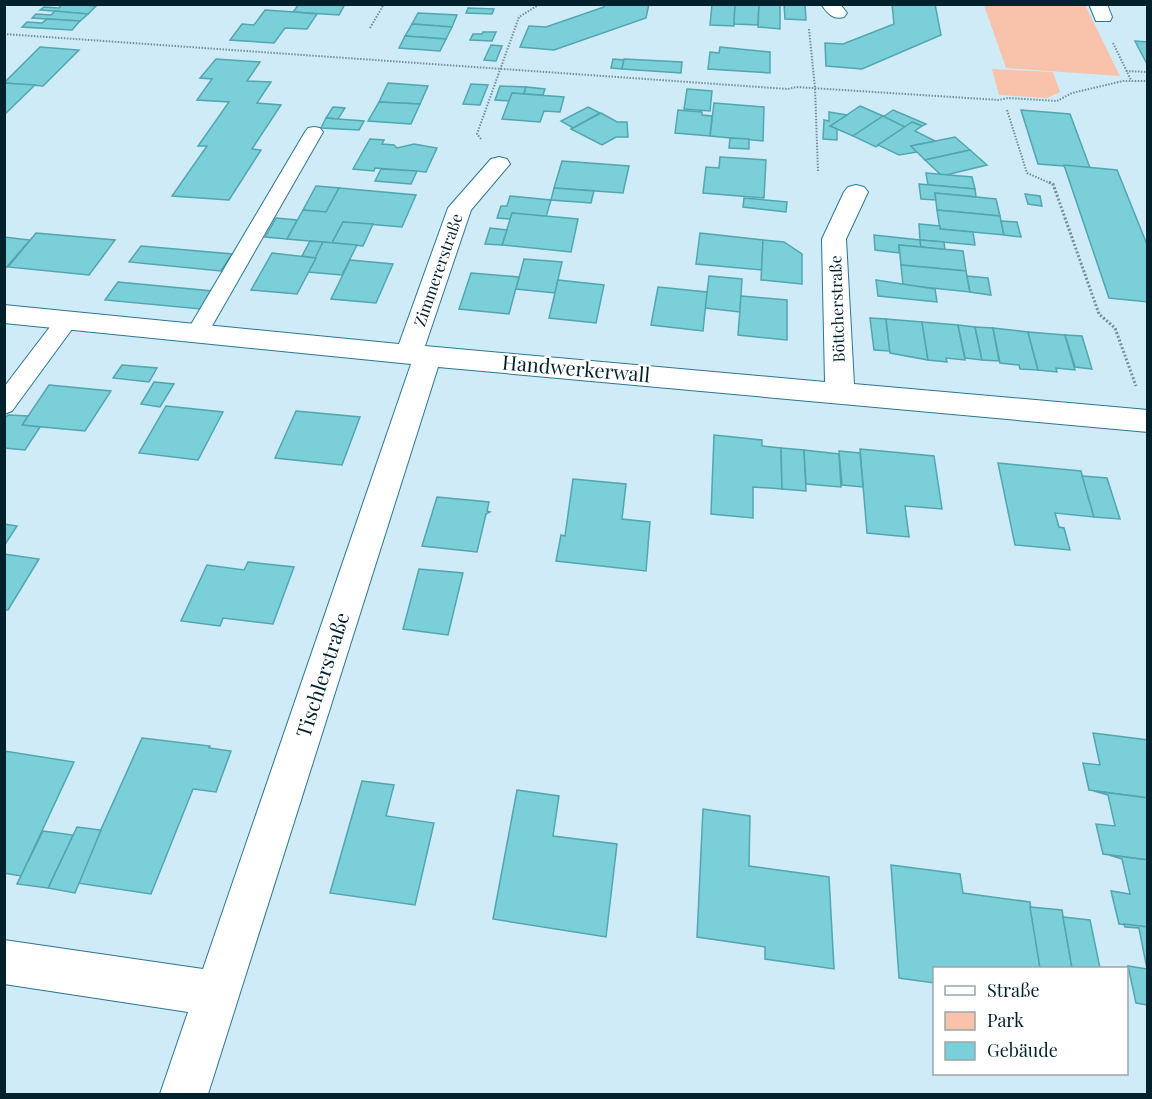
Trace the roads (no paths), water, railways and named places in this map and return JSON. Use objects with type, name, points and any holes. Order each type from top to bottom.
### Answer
[{"type":"street","name":"Zimmererstraße","points":[[419,355],[460,208],[499,164]]},
{"type":"street","name":"Böttcherstraße","points":[[840,394],[834,239],[856,192]]},
{"type":"street","name":"Handwerkerwall","points":[[4,314],[840,394],[1144,408]]},
{"type":"street","name":"Tischlerstraße","points":[[184,1095],[419,355]]},
{"type":"street","points":[[4,962],[217,994]]},
{"type":"lane","points":[[197,333],[314,132]]},
{"type":"lane","points":[[4,405],[67,320]]}]
